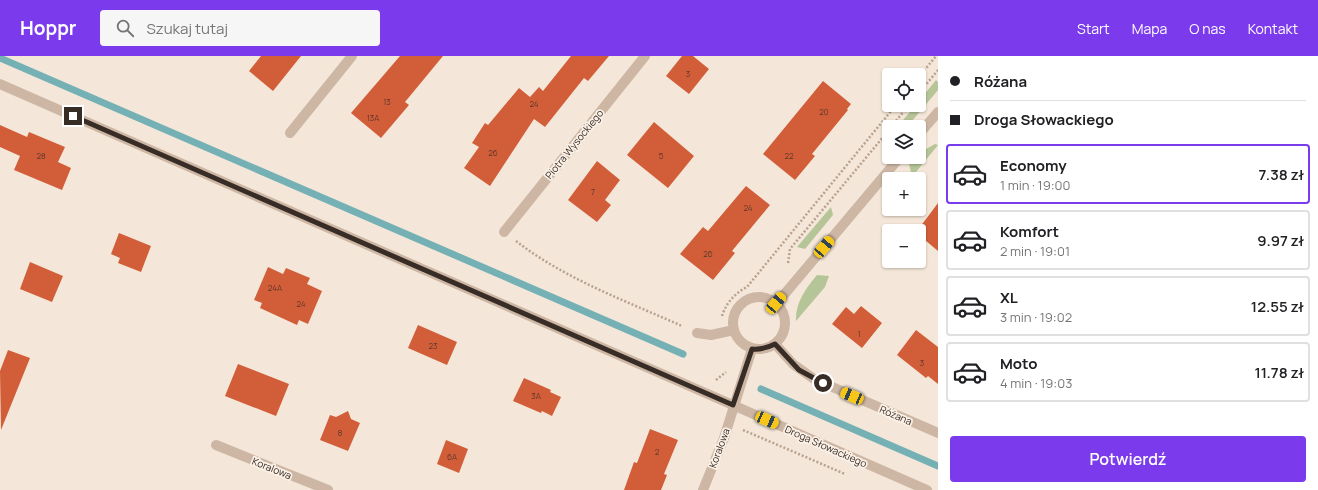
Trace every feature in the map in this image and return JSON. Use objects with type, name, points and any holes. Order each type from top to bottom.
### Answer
[{"type":"street","points":[[290,133],[352,56]]},
{"type":"street","name":"Piotra Wysockiego","points":[[504,232],[645,56]]},
{"type":"street","name":"Droga Słowackiego","points":[[0,84],[927,490]]},
{"type":"street","points":[[926,128],[936,119]]},
{"type":"street","points":[[776,303],[894,164]]},
{"type":"street","points":[[755,297],[763,297],[776,303],[782,309],[786,324],[781,338],[775,344],[764,349],[752,349],[739,340],[734,330],[734,317],[736,310],[748,299],[755,297]]},
{"type":"street","points":[[697,333],[711,335],[722,334],[734,330]]},
{"type":"street","name":"Różana","points":[[775,344],[793,364],[810,377],[938,433]]},
{"type":"street","name":"Koralowa","points":[[703,490],[724,438],[733,405],[752,349]]},
{"type":"street","name":"Koralowa","points":[[216,445],[328,490]]},
{"type":"path","points":[[926,68],[936,56]]},
{"type":"path","points":[[926,85],[938,70]]},
{"type":"path","points":[[722,334],[721,318],[728,302],[747,287],[890,112]]},
{"type":"path","points":[[897,120],[903,112]]},
{"type":"path","points":[[788,264],[790,249],[882,138]]},
{"type":"path","points":[[504,232],[531,253],[566,273],[697,333]]},
{"type":"path","points":[[714,380],[719,378],[728,370]]},
{"type":"path","points":[[728,424],[851,477]]},
{"type":"green space","points":[[936,80],[938,82],[938,90],[926,104],[926,92]]},
{"type":"green space","points":[[910,112],[920,112],[913,120],[903,120]]},
{"type":"green space","points":[[935,144],[938,145],[926,160],[926,149]]},
{"type":"green space","points":[[909,164],[923,164],[916,172],[911,172]]},
{"type":"green space","points":[[831,207],[833,215],[805,249],[797,247]]},
{"type":"green space","points":[[817,275],[829,276],[825,287],[796,321],[799,302]]},
{"type":"building","points":[[261,56],[301,56],[273,91],[249,71]]},
{"type":"building","points":[[400,56],[443,56],[405,102],[409,105],[381,138],[351,113]]},
{"type":"building","points":[[571,56],[609,56],[588,81],[584,78],[545,127],[534,119],[490,186],[464,168],[479,147],[472,143],[485,123],[488,125],[519,88],[530,97],[539,87],[543,91]]},
{"type":"building","points":[[682,56],[693,56],[709,69],[689,94],[666,76]]},
{"type":"building","points":[[823,81],[851,104],[847,109],[848,110],[812,154],[815,156],[795,180],[763,154]]},
{"type":"building","points":[[654,122],[694,156],[668,188],[627,155]]},
{"type":"building","points":[[0,125],[27,137],[29,132],[65,147],[58,162],[71,168],[62,190],[14,170],[20,156],[0,147]]},
{"type":"building","points":[[597,161],[620,180],[605,200],[611,205],[597,222],[568,200]]},
{"type":"building","points":[[746,186],[770,205],[732,251],[735,253],[713,280],[680,254],[703,227],[708,231]]},
{"type":"building","points":[[938,203],[938,251],[926,241],[926,224],[922,224]]},
{"type":"building","points":[[119,233],[151,246],[141,272],[118,263],[120,258],[111,254]]},
{"type":"building","points":[[30,262],[63,276],[52,302],[20,289]]},
{"type":"building","points":[[268,267],[283,274],[286,268],[310,278],[307,284],[322,291],[308,324],[299,320],[297,325],[260,308],[262,303],[254,300]]},
{"type":"building","points":[[861,306],[882,323],[862,348],[832,324],[846,307],[854,314]]},
{"type":"building","points":[[418,325],[457,342],[447,365],[408,348]]},
{"type":"building","points":[[916,330],[938,347],[938,384],[928,376],[926,378],[897,355]]},
{"type":"building","points":[[8,350],[30,358],[1,430],[0,371]]},
{"type":"building","points":[[238,364],[289,384],[276,416],[225,396]]},
{"type":"building","points":[[524,378],[551,390],[550,392],[561,397],[552,416],[513,401]]},
{"type":"building","points":[[348,411],[351,419],[360,423],[348,451],[320,440],[330,415],[336,417]]},
{"type":"building","points":[[650,429],[678,440],[664,474],[667,475],[661,490],[624,490],[634,462],[637,463]]},
{"type":"building","points":[[446,440],[468,449],[459,473],[437,464]]},
{"type":"waterway","points":[[0,58],[683,354]]},
{"type":"waterway","points":[[761,389],[938,466]]},
{"type":"route","points":[[73,116],[733,405],[752,349],[768,348],[775,344],[799,370],[823,383]]}]
